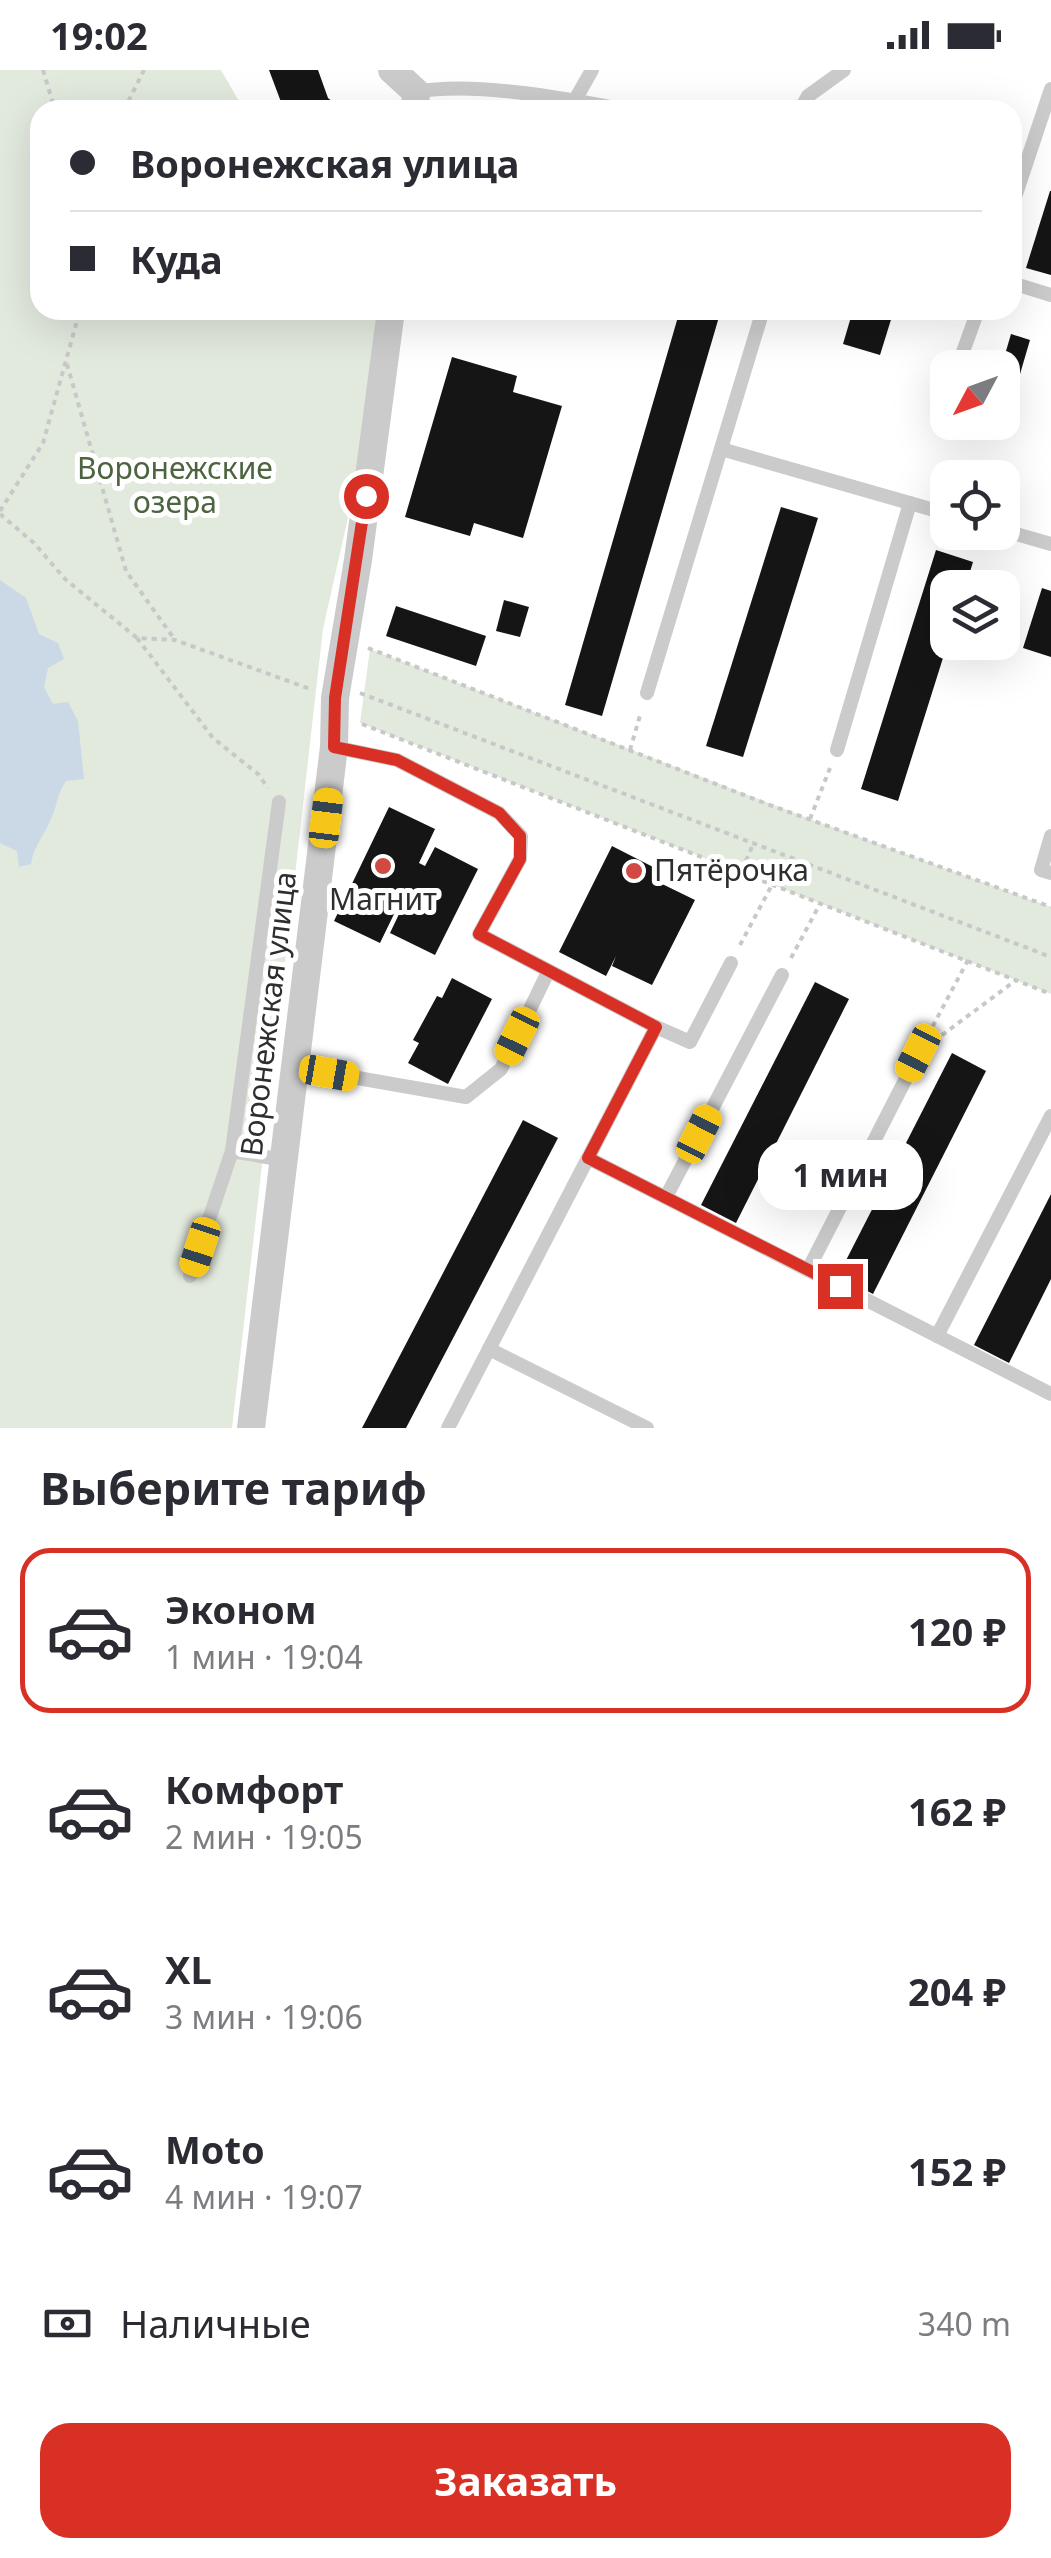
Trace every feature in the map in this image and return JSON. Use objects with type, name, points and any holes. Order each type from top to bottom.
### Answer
[{"type":"street","points":[[392,70],[415,100]]},
{"type":"street","name":"Воронежская улица","points":[[252,1428],[334,747],[335,700],[390,320]]},
{"type":"lane","points":[[418,100],[441,87],[575,100],[592,70]]},
{"type":"lane","points":[[806,100],[844,70]]},
{"type":"lane","points":[[1022,176],[1051,89]]},
{"type":"lane","points":[[1022,286],[1051,294]]},
{"type":"lane","points":[[647,694],[760,320]]},
{"type":"lane","points":[[964,350],[975,320]]},
{"type":"lane","points":[[721,449],[930,509]]},
{"type":"lane","points":[[837,750],[910,504]]},
{"type":"lane","points":[[1020,535],[1051,544]]},
{"type":"lane","points":[[334,747],[397,760],[499,813],[520,836],[520,859],[479,934],[548,972],[690,1042],[731,963]]},
{"type":"lane","points":[[190,1276],[232,1152],[279,802]]},
{"type":"lane","points":[[1051,836],[1041,870],[1051,873]]},
{"type":"lane","points":[[295,1067],[466,1097],[501,1069],[548,972]]},
{"type":"lane","points":[[666,1197],[782,975]]},
{"type":"lane","points":[[448,1428],[656,1027]]},
{"type":"lane","points":[[808,1270],[918,1053]]},
{"type":"lane","points":[[938,1336],[1051,1116]]},
{"type":"lane","points":[[232,1152],[284,1160]]},
{"type":"lane","points":[[588,1158],[1051,1394]]},
{"type":"lane","points":[[489,1349],[647,1428]]},
{"type":"path","points":[[43,70],[52,100]]},
{"type":"path","points":[[129,100],[144,70]]},
{"type":"path","points":[[78,320],[43,443],[0,512],[76,589],[137,638],[213,738],[258,774],[279,802]]},
{"type":"path","points":[[67,364],[126,571],[175,640]]},
{"type":"path","points":[[137,638],[175,640],[335,700],[754,842],[1051,957]]},
{"type":"path","points":[[344,641],[1051,907]]},
{"type":"path","points":[[630,750],[647,694]]},
{"type":"path","points":[[335,700],[1051,994]]},
{"type":"path","points":[[810,819],[837,750]]},
{"type":"path","points":[[742,870],[754,842]]},
{"type":"path","points":[[731,963],[773,882]]},
{"type":"path","points":[[782,975],[821,902]]},
{"type":"path","points":[[918,1053],[968,960]]},
{"type":"path","points":[[918,1053],[1016,980]]},
{"type":"green space","name":"Воронежские озера","points":[[0,70],[221,70],[238,100],[30,100],[30,320],[376,320],[356,482],[323,629],[232,1428],[0,1428]]},
{"type":"green space","points":[[370,649],[810,819],[1051,907],[1051,994],[360,723]]},
{"type":"water","points":[[0,580],[26,598],[39,634],[58,643],[64,659],[48,668],[44,687],[53,704],[68,702],[78,721],[84,779],[66,781],[31,864],[19,867],[17,851],[0,843]]},
{"type":"building","points":[[269,70],[318,70],[330,100],[280,100]]},
{"type":"building","points":[[1051,191],[1051,275],[1026,268]]},
{"type":"building","points":[[677,320],[718,320],[602,716],[565,705]]},
{"type":"building","points":[[850,320],[891,320],[880,355],[843,344]]},
{"type":"building","points":[[1011,334],[1030,340],[1020,374],[1020,350],[1006,350]]},
{"type":"building","points":[[452,357],[517,376],[513,392],[562,406],[523,538],[474,523],[470,536],[405,517]]},
{"type":"building","points":[[781,507],[818,518],[743,757],[706,746]]},
{"type":"building","points":[[936,550],[973,562],[971,570],[930,570],[930,660],[942,660],[898,801],[861,789]]},
{"type":"building","points":[[1042,588],[1051,591],[1051,657],[1023,648]]},
{"type":"building","points":[[504,600],[529,607],[520,637],[496,631]]},
{"type":"building","points":[[396,606],[486,636],[476,666],[386,636]]},
{"type":"building","points":[[389,807],[435,829],[419,863],[425,866],[435,847],[478,869],[435,955],[390,933],[400,912],[396,910],[380,943],[334,921]]},
{"type":"building","points":[[612,846],[659,870],[654,880],[695,900],[652,985],[612,966],[616,956],[606,976],[559,952]]},
{"type":"building","points":[[452,978],[492,999],[448,1084],[408,1063],[419,1043],[413,1040],[437,996],[442,998]]},
{"type":"building","points":[[815,982],[849,999],[736,1223],[701,1205]]},
{"type":"building","points":[[952,1053],[986,1071],[873,1294],[838,1276]]},
{"type":"building","points":[[523,1120],[558,1138],[406,1428],[362,1428]]},
{"type":"building","points":[[1051,1194],[1051,1279],[1009,1363],[974,1345]]},
{"type":"place","name":"Магнит","points":[[383,866]]},
{"type":"place","name":"Пятёрочка","points":[[634,871]]},
{"type":"route","points":[[366,496],[335,698],[334,747],[397,760],[499,813],[520,836],[520,859],[479,934],[656,1027],[588,1158],[840,1286]]}]
